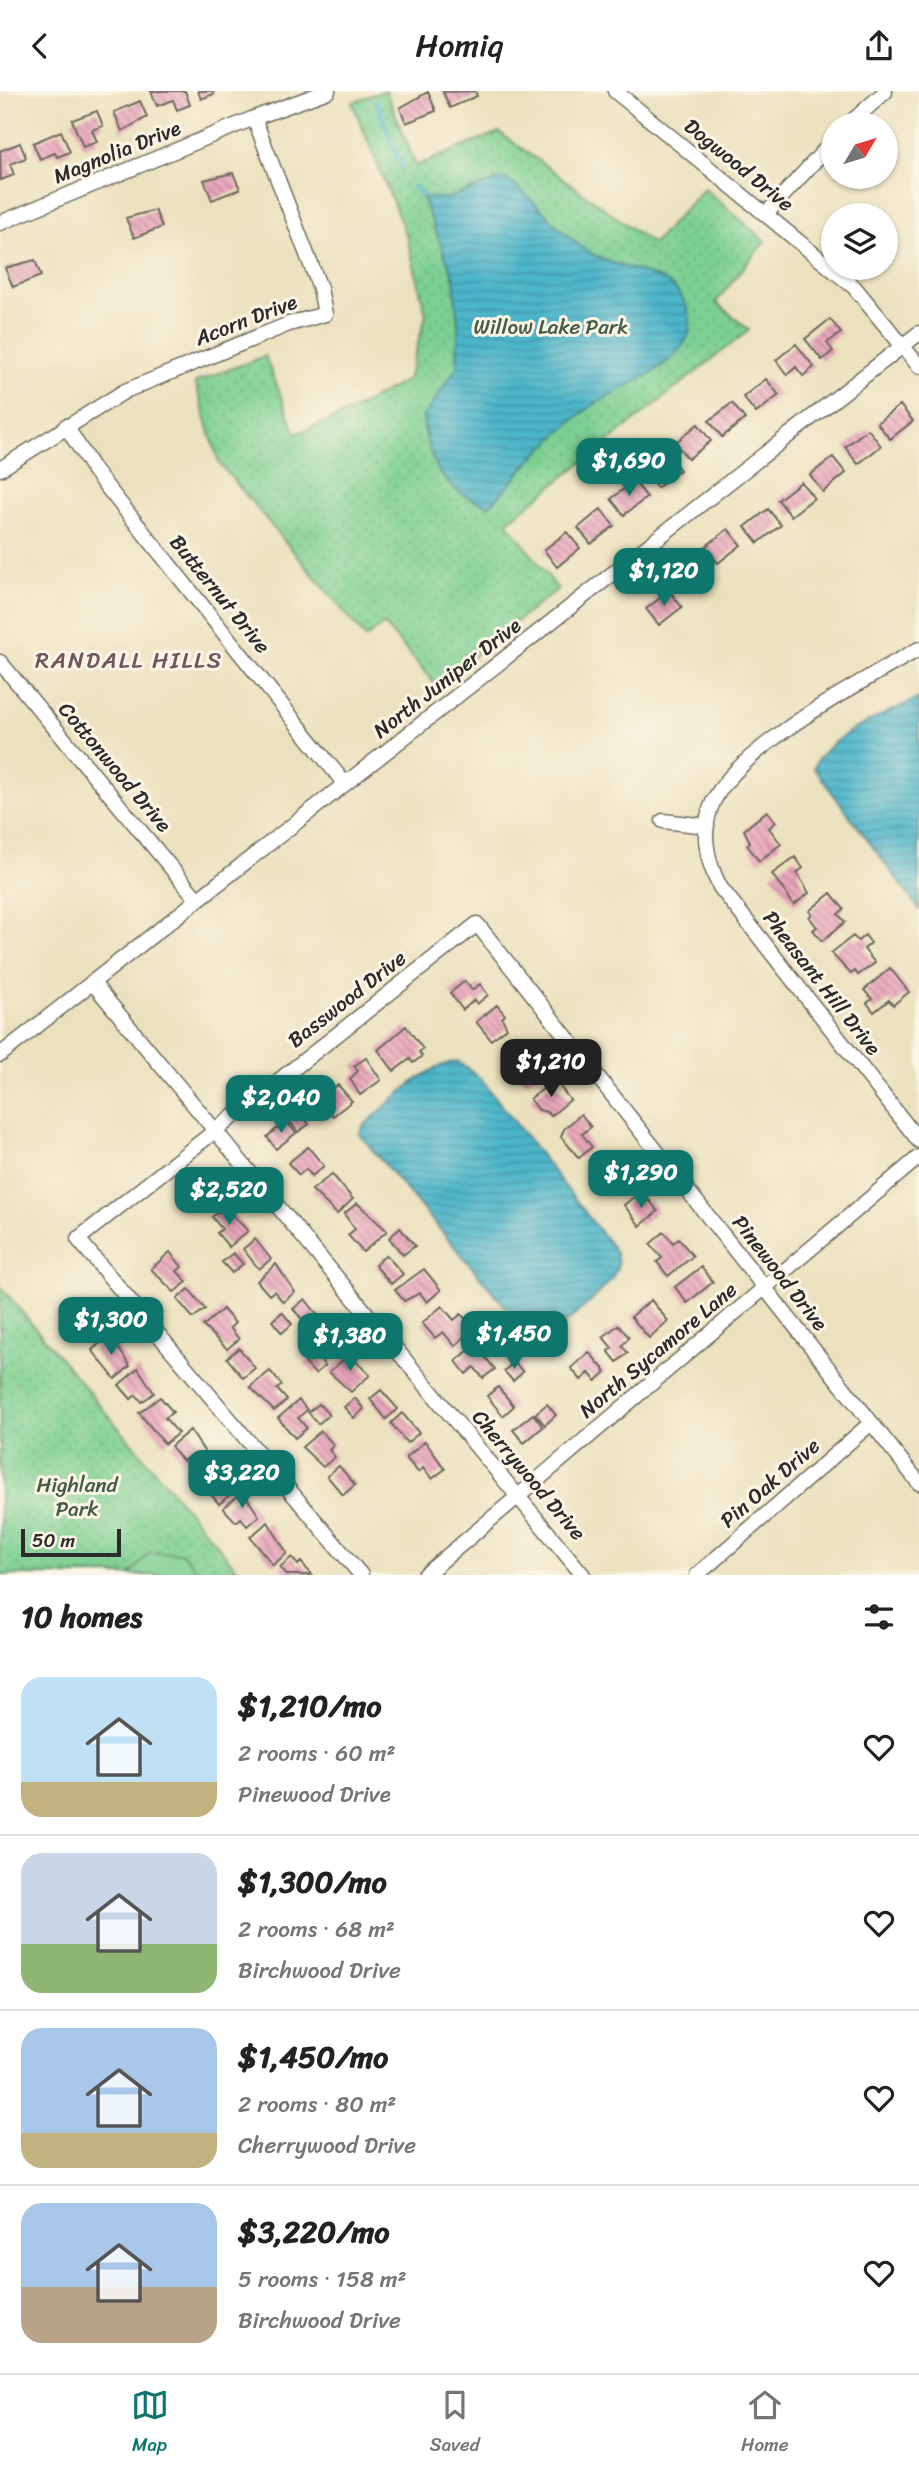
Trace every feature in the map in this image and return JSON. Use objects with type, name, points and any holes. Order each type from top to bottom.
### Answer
[{"type":"street","name":"Magnolia Drive","points":[[0,223],[254,118],[328,91]]},
{"type":"street","name":"Dogwood Drive","points":[[615,91],[854,287],[919,366]]},
{"type":"street","points":[[862,112],[885,92]]},
{"type":"street","name":"Acorn Drive","points":[[0,469],[125,391],[289,324],[326,314],[320,288],[254,118]]},
{"type":"street","points":[[766,214],[821,154]]},
{"type":"street","name":"North Juniper Drive","points":[[0,1055],[919,333]]},
{"type":"street","name":"Butternut Drive","points":[[66,426],[95,472],[345,784]]},
{"type":"street","points":[[663,821],[707,826],[713,801],[737,769],[836,695],[919,649]]},
{"type":"street","name":"Cottonwood Drive","points":[[0,663],[197,899]]},
{"type":"street","name":"Pheasant Hill Drive","points":[[707,826],[705,843],[720,887],[919,1141]]},
{"type":"street","name":"Basswood Drive","points":[[361,1575],[78,1239],[477,924]]},
{"type":"street","name":"Pinewood Drive","points":[[477,924],[919,1483]]},
{"type":"street","name":"Cherrywood Drive","points":[[92,982],[583,1575]]},
{"type":"street","name":"North Sycamore Lane","points":[[425,1575],[919,1157]]},
{"type":"street","name":"Pin Oak Drive","points":[[697,1575],[871,1423]]},
{"type":"green space","name":"Willow Lake Park","points":[[386,91],[416,166],[499,132],[653,244],[704,188],[765,241],[716,302],[749,330],[507,522],[558,589],[436,685],[384,624],[366,638],[219,463],[195,382],[265,356],[296,434],[347,413],[408,379],[426,315],[407,237],[352,102]]},
{"type":"green space","name":"Highland Park","points":[[0,1286],[242,1575],[0,1575]]},
{"type":"green space","points":[[149,1553],[182,1553],[202,1575],[130,1575]]},
{"type":"water","points":[[504,178],[586,250],[606,261],[651,275],[672,286],[680,294],[687,308],[690,326],[685,342],[673,356],[657,369],[603,399],[574,419],[489,505],[473,500],[449,484],[434,461],[425,433],[423,417],[457,367],[458,326],[454,278],[422,197],[448,198]]},
{"type":"water","points":[[919,698],[919,909],[814,768],[820,756],[844,735]]},
{"type":"water","points":[[458,1061],[482,1080],[616,1252],[618,1263],[613,1277],[572,1318],[542,1338],[533,1337],[520,1324],[359,1134],[363,1126],[419,1078],[431,1070]]},
{"type":"building","points":[[151,91],[185,91],[190,105],[177,110],[173,100],[157,106]]},
{"type":"building","points":[[198,91],[213,91],[214,94],[201,99]]},
{"type":"building","points":[[475,91],[477,96],[450,108],[443,92]]},
{"type":"building","points":[[428,92],[436,111],[406,123],[400,108]]},
{"type":"building","points":[[140,101],[147,117],[122,131],[114,112]]},
{"type":"building","points":[[97,111],[103,126],[92,130],[97,142],[83,147],[72,120]]},
{"type":"building","points":[[61,131],[70,152],[57,157],[55,153],[40,159],[33,143]]},
{"type":"building","points":[[20,143],[26,158],[10,164],[14,175],[1,180],[0,151]]},
{"type":"building","points":[[233,173],[240,189],[212,200],[204,180]]},
{"type":"building","points":[[155,210],[162,227],[134,238],[126,218]]},
{"type":"building","points":[[35,260],[41,276],[13,287],[5,268]]},
{"type":"building","points":[[830,319],[841,333],[827,343],[833,351],[822,360],[805,339]]},
{"type":"building","points":[[796,344],[814,367],[803,376],[796,367],[787,375],[776,360]]},
{"type":"building","points":[[766,379],[779,395],[756,413],[743,397]]},
{"type":"building","points":[[732,403],[745,419],[722,437],[709,421]]},
{"type":"building","points":[[900,405],[913,421],[890,439],[877,423]]},
{"type":"building","points":[[698,424],[711,441],[688,459],[675,443]]},
{"type":"building","points":[[868,429],[881,446],[858,464],[845,447]]},
{"type":"building","points":[[667,454],[680,470],[657,488],[644,472]]},
{"type":"building","points":[[833,457],[846,473],[823,492],[810,475]]},
{"type":"building","points":[[634,481],[647,497],[624,515],[611,499]]},
{"type":"building","points":[[801,482],[814,498],[791,516],[778,500]]},
{"type":"building","points":[[601,509],[614,526],[591,544],[578,528]]},
{"type":"building","points":[[768,509],[781,525],[758,543],[745,527]]},
{"type":"building","points":[[728,529],[741,545],[718,563],[705,547]]},
{"type":"building","points":[[567,532],[580,548],[557,567],[544,550]]},
{"type":"building","points":[[696,556],[709,573],[686,591],[673,575]]},
{"type":"building","points":[[669,591],[682,607],[659,625],[646,609]]},
{"type":"building","points":[[767,811],[776,822],[769,828],[781,844],[759,861],[747,845],[750,842],[744,830]]},
{"type":"building","points":[[795,857],[803,868],[797,873],[809,893],[794,905],[772,874]]},
{"type":"building","points":[[831,893],[844,909],[838,914],[845,922],[822,941],[813,930],[817,927],[809,917],[812,914],[809,911]]},
{"type":"building","points":[[865,935],[871,943],[864,949],[875,963],[858,975],[855,971],[851,974],[831,953],[853,936],[858,941]]},
{"type":"building","points":[[890,968],[909,992],[893,1005],[889,1000],[874,1012],[867,1003],[872,999],[864,990]]},
{"type":"building","points":[[465,981],[472,990],[480,984],[488,995],[477,1004],[474,1000],[463,1010],[450,993]]},
{"type":"building","points":[[497,1005],[505,1015],[502,1018],[507,1028],[491,1040],[476,1022]]},
{"type":"building","points":[[406,1026],[423,1049],[419,1052],[422,1056],[413,1063],[410,1059],[394,1071],[378,1050]]},
{"type":"building","points":[[524,1041],[546,1068],[526,1082],[506,1056]]},
{"type":"building","points":[[366,1058],[381,1080],[360,1095],[350,1079],[358,1071],[354,1066]]},
{"type":"building","points":[[555,1080],[570,1100],[551,1116],[539,1110],[530,1099]]},
{"type":"building","points":[[338,1085],[352,1101],[333,1116],[329,1110],[325,1113],[315,1101]]},
{"type":"building","points":[[299,1111],[309,1124],[298,1132],[288,1119]]},
{"type":"building","points":[[581,1114],[591,1127],[582,1134],[592,1147],[579,1158],[561,1137],[564,1129]]},
{"type":"building","points":[[286,1121],[296,1133],[276,1149],[267,1137]]},
{"type":"building","points":[[308,1147],[324,1166],[312,1176],[306,1169],[299,1175],[288,1163]]},
{"type":"building","points":[[605,1157],[613,1167],[619,1169],[622,1166],[631,1177],[609,1194],[589,1170]]},
{"type":"building","points":[[332,1174],[353,1199],[337,1214],[312,1190]]},
{"type":"building","points":[[637,1195],[644,1204],[649,1200],[658,1211],[640,1226],[624,1205]]},
{"type":"building","points":[[357,1203],[387,1231],[363,1252],[348,1235],[355,1229],[344,1214]]},
{"type":"building","points":[[225,1207],[248,1231],[229,1247],[217,1233],[222,1229],[212,1217]]},
{"type":"building","points":[[400,1228],[415,1246],[403,1255],[389,1238]]},
{"type":"building","points":[[664,1232],[673,1243],[679,1239],[693,1256],[668,1276],[657,1262],[662,1258],[650,1244]]},
{"type":"building","points":[[255,1239],[271,1259],[259,1269],[243,1249]]},
{"type":"building","points":[[170,1252],[182,1267],[177,1271],[187,1282],[174,1292],[151,1269]]},
{"type":"building","points":[[233,1253],[243,1264],[232,1273],[222,1262]]},
{"type":"building","points":[[386,1255],[403,1274],[391,1284],[375,1265]]},
{"type":"building","points":[[276,1264],[295,1292],[283,1302],[274,1291],[269,1295],[257,1281]]},
{"type":"building","points":[[701,1267],[713,1282],[687,1303],[675,1287]]},
{"type":"building","points":[[424,1269],[441,1290],[427,1302],[420,1293],[404,1301],[395,1290]]},
{"type":"building","points":[[189,1289],[205,1309],[193,1318],[177,1299]]},
{"type":"building","points":[[305,1299],[321,1319],[310,1328],[293,1309]]},
{"type":"building","points":[[651,1300],[668,1321],[649,1338],[631,1317]]},
{"type":"building","points":[[442,1306],[454,1320],[461,1314],[473,1328],[455,1346],[443,1332],[435,1338],[422,1323]]},
{"type":"building","points":[[223,1309],[235,1323],[230,1328],[239,1339],[227,1349],[203,1326]]},
{"type":"building","points":[[282,1312],[292,1324],[282,1333],[272,1321]]},
{"type":"building","points":[[326,1323],[342,1343],[330,1353],[314,1333]]},
{"type":"building","points":[[618,1325],[629,1337],[622,1346],[628,1353],[617,1362],[608,1351],[612,1348],[603,1337]]},
{"type":"building","points":[[110,1335],[130,1366],[115,1379],[92,1350]]},
{"type":"building","points":[[475,1345],[495,1369],[483,1378],[474,1367],[466,1374],[456,1361]]},
{"type":"building","points":[[239,1348],[255,1368],[243,1378],[227,1358]]},
{"type":"building","points":[[589,1352],[606,1372],[596,1381],[589,1373],[581,1380],[571,1368]]},
{"type":"building","points":[[316,1354],[325,1366],[315,1374],[305,1363]]},
{"type":"building","points":[[349,1355],[370,1375],[351,1392],[329,1372]]},
{"type":"building","points":[[514,1362],[523,1372],[513,1381],[504,1371]]},
{"type":"building","points":[[138,1368],[154,1393],[142,1402],[136,1395],[131,1399],[119,1385]]},
{"type":"building","points":[[270,1371],[282,1385],[277,1389],[287,1400],[274,1411],[250,1387]]},
{"type":"building","points":[[498,1387],[514,1406],[503,1416],[487,1396]]},
{"type":"building","points":[[381,1390],[398,1409],[386,1419],[370,1399]]},
{"type":"building","points":[[160,1397],[173,1412],[165,1418],[178,1433],[165,1444],[139,1413]]},
{"type":"building","points":[[355,1398],[364,1409],[354,1418],[344,1407]]},
{"type":"building","points":[[299,1400],[307,1410],[298,1418],[307,1428],[295,1438],[278,1418]]},
{"type":"building","points":[[319,1404],[329,1415],[318,1424],[308,1412]]},
{"type":"building","points":[[547,1404],[556,1415],[545,1425],[535,1414]]},
{"type":"building","points":[[402,1413],[419,1433],[407,1443],[391,1423]]},
{"type":"building","points":[[533,1414],[543,1427],[524,1443],[513,1430]]},
{"type":"building","points":[[190,1430],[206,1454],[194,1464],[188,1457],[183,1461],[171,1446]]},
{"type":"building","points":[[321,1431],[334,1445],[329,1450],[335,1457],[323,1467],[302,1447]]},
{"type":"building","points":[[425,1441],[445,1469],[432,1479],[423,1468],[418,1472],[406,1458]]},
{"type":"building","points":[[213,1457],[226,1473],[219,1479],[231,1494],[219,1504],[193,1474]]},
{"type":"building","points":[[339,1466],[355,1485],[343,1495],[327,1476]]},
{"type":"building","points":[[243,1492],[259,1516],[247,1526],[241,1518],[236,1522],[223,1508]]},
{"type":"building","points":[[268,1522],[287,1553],[273,1565],[250,1537]]},
{"type":"building","points":[[292,1557],[298,1565],[301,1562],[312,1575],[287,1575],[280,1567]]},
{"type":"waterway","points":[[376,101],[402,168]]},
{"type":"waterway","points":[[414,187],[422,195]]},
{"type":"district","name":"RANDALL HILLS","points":[[129,660]]}]
